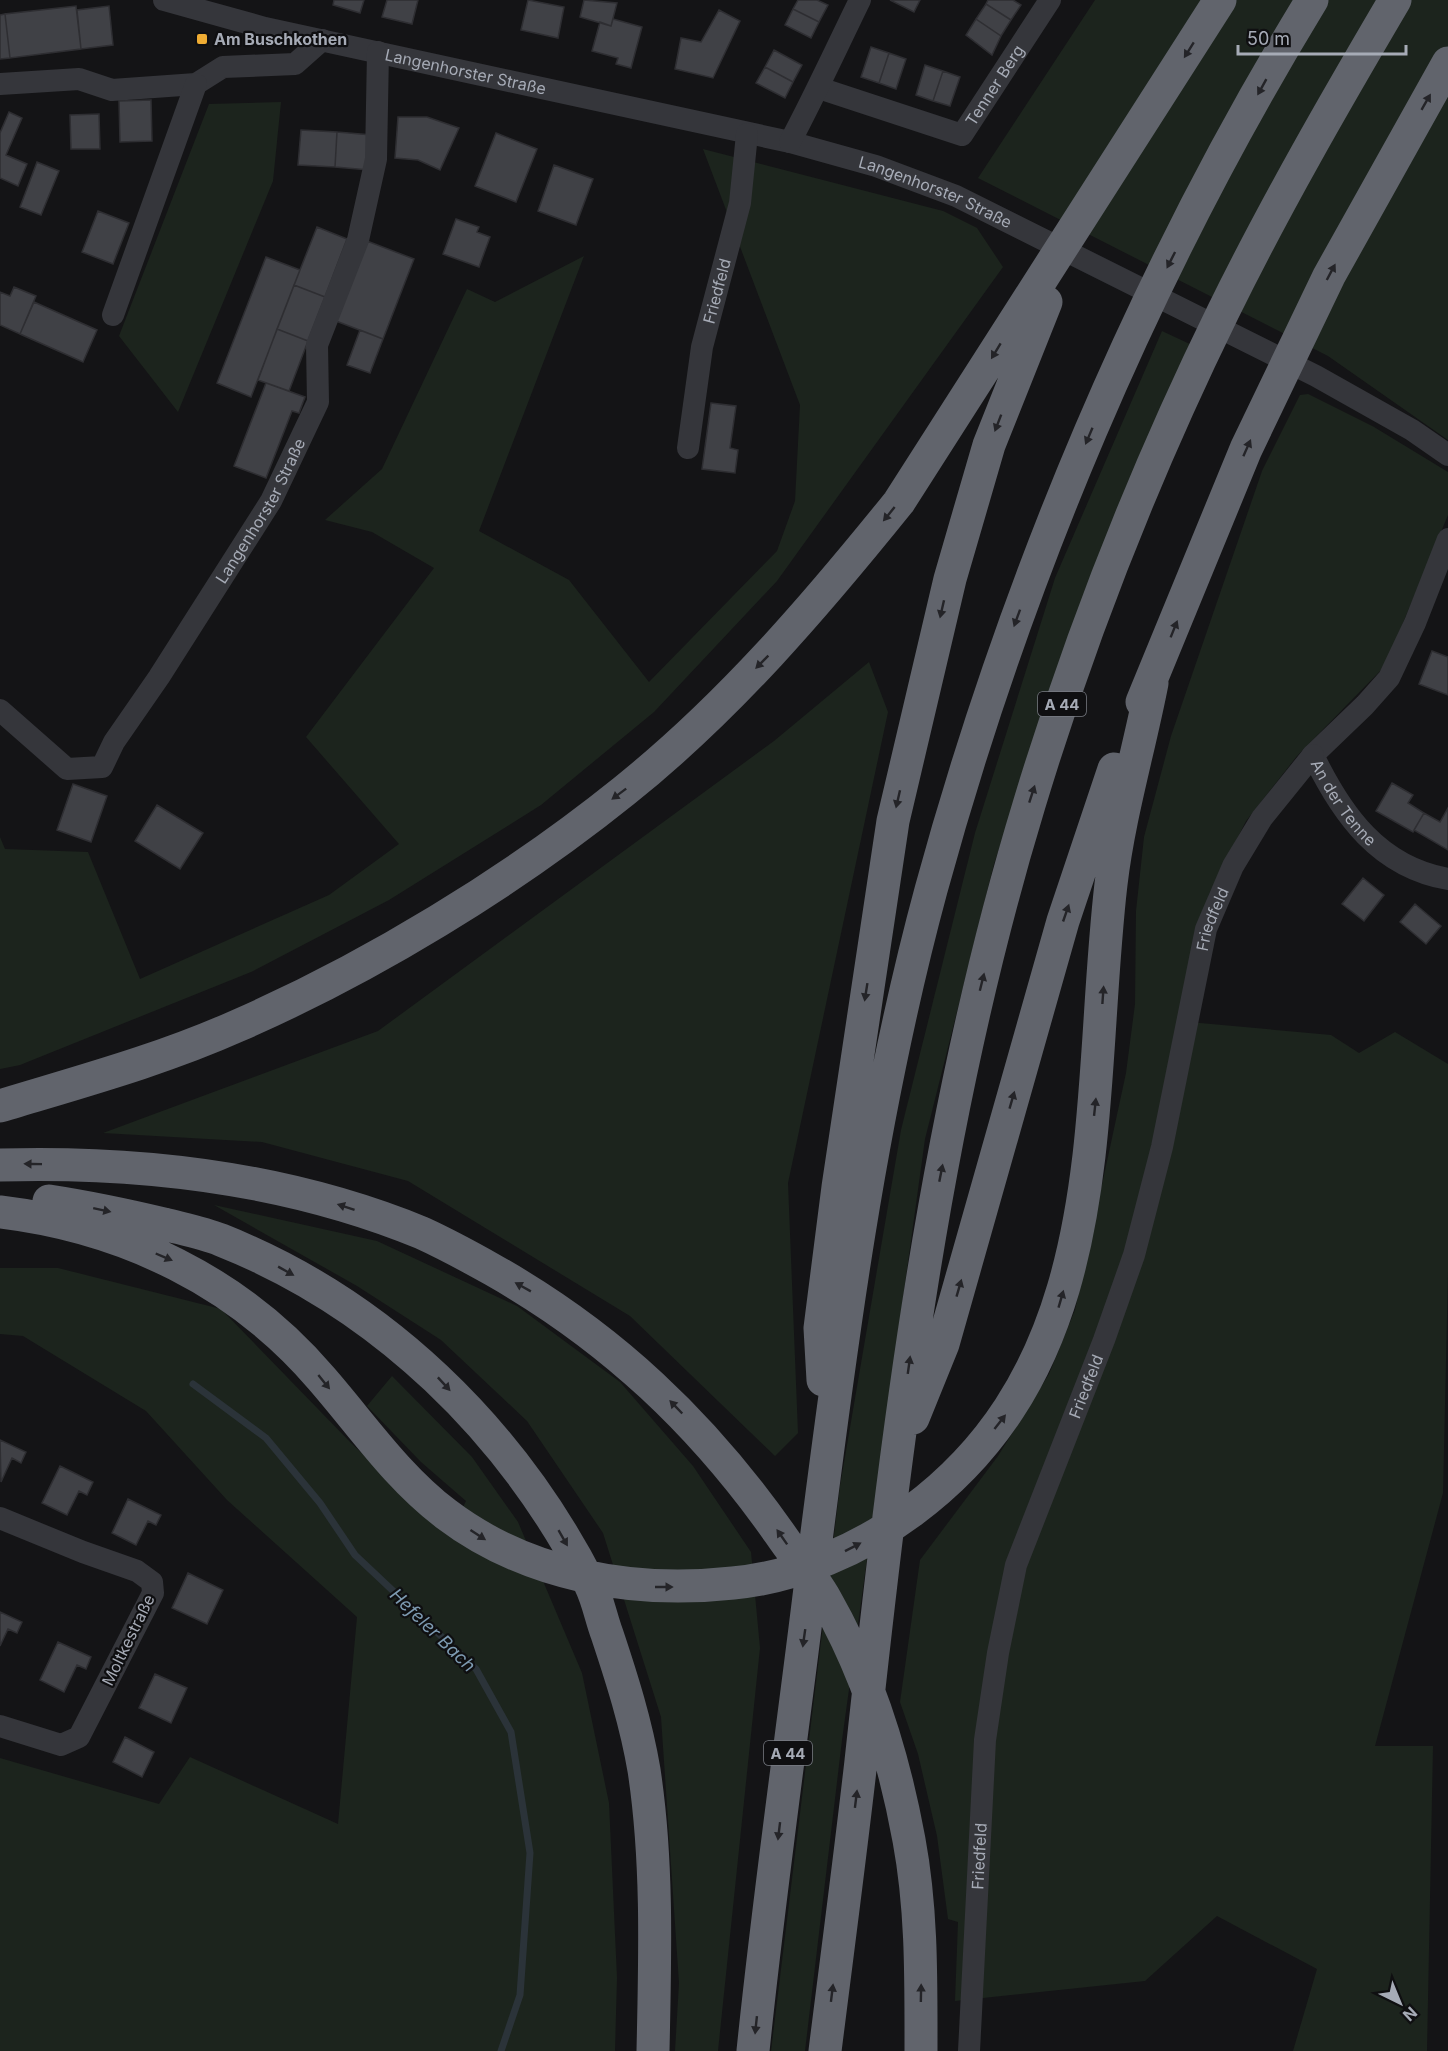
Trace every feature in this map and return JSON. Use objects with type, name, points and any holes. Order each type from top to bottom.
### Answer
[{"type":"highway","points":[[0,1106],[70,1085],[234,1028],[363,964],[457,908],[625,791],[696,727],[771,653],[899,502],[1220,0]]},
{"type":"highway","name":"A 44","points":[[753,2051],[827,1455],[865,1192],[905,997],[930,892],[1003,657],[1050,529],[1102,406],[1153,298],[1226,154],[1312,0]]},
{"type":"highway","name":"A 44","points":[[825,2051],[895,1465],[933,1214],[958,1083],[1000,906],[1066,689],[1129,522],[1168,429],[1224,309],[1286,191],[1395,0]]},
{"type":"highway","points":[[895,1465],[943,1344],[1063,921],[1125,733],[1152,683],[1246,449],[1329,276],[1448,63]]},
{"type":"highway","points":[[827,1455],[820,1328],[853,1073],[893,821],[950,579],[989,445],[1042,309],[1107,179]]},
{"type":"highway","points":[[0,1212],[46,1219],[103,1235],[151,1252],[207,1279],[240,1301],[285,1339],[322,1379],[392,1464],[430,1502],[495,1546],[562,1571],[658,1587],[753,1581],[801,1568],[843,1552],[887,1530],[927,1500],[971,1459],[1008,1411],[1041,1354],[1059,1306],[1084,1209],[1097,1093],[1112,883],[1126,797],[1152,683]]},
{"type":"highway","points":[[0,1165],[154,1168],[234,1179],[313,1196],[424,1234],[534,1294],[599,1340],[661,1392],[716,1450],[747,1487],[825,1597],[849,1644],[882,1733],[909,1840],[918,1903],[922,1966],[921,2051]]},
{"type":"highway","points":[[0,1199],[24,1197],[98,1209],[218,1238],[261,1257],[337,1299],[387,1335],[432,1372],[498,1444],[543,1506],[591,1587],[627,1696],[644,1770],[651,1849],[653,2051]]},
{"type":"street","name":"Langenhorster Straße","points":[[164,0],[199,6],[322,40],[790,142],[876,166],[956,196],[1316,376],[1412,430],[1448,454]]},
{"type":"street","points":[[790,142],[819,88],[860,0]]},
{"type":"street","name":"Tenner Berg","points":[[819,88],[962,135],[1050,0]]},
{"type":"street","points":[[0,84],[79,79],[112,90],[196,84],[223,67],[295,64],[322,40]]},
{"type":"street","name":"Langenhorster Straße","points":[[0,710],[67,769],[102,767],[114,742],[159,677],[271,501],[318,402],[316,345],[358,240],[376,159],[378,52]]},
{"type":"street","points":[[113,315],[196,84]]},
{"type":"street","name":"Friedfeld","points":[[688,448],[702,347],[740,203],[747,134]]},
{"type":"street","name":"An der Tenne","points":[[1448,539],[1415,623],[1389,678],[1365,705],[1313,755],[1328,787],[1351,819],[1390,858],[1416,872],[1448,879]]},
{"type":"street","name":"Friedfeld","points":[[969,2051],[985,1740],[998,1653],[1016,1565],[1104,1340],[1134,1254],[1162,1147],[1206,929],[1233,866],[1244,847],[1262,818],[1313,755]]},
{"type":"street","name":"Moltkestraße","points":[[0,1518],[137,1571],[152,1582],[153,1593],[79,1737],[61,1745],[0,1726]]},
{"type":"shaded area","points":[[1095,0],[1448,0],[1448,440],[1328,356],[978,178]]},
{"type":"shaded area","points":[[281,102],[273,181],[178,412],[119,336],[209,104]]},
{"type":"shaded area","points":[[703,149],[943,211],[977,228],[1003,267],[777,581],[654,712],[541,805],[389,900],[251,972],[20,1065],[0,1069],[0,837],[5,849],[88,852],[140,979],[329,895],[399,844],[306,737],[434,568],[372,532],[325,520],[382,469],[467,289],[495,302],[584,256],[479,531],[569,580],[649,682],[777,551],[795,501],[800,405]]},
{"type":"shaded area","points":[[1162,331],[1194,346],[1066,647],[994,864],[925,1139],[842,1740],[805,2051],[771,2051],[840,1486],[901,1130],[975,833],[1055,578]]},
{"type":"shaded area","points":[[1308,394],[1374,427],[1448,472],[1448,515],[1385,666],[1297,756],[1246,821],[1209,894],[1178,1021],[1331,1035],[1359,1053],[1395,1032],[1448,1064],[1448,1272],[1443,1493],[1375,1746],[1433,1746],[1427,2051],[1293,2051],[1317,1969],[1217,1916],[1145,1981],[955,2001],[958,1922],[948,1919],[937,1836],[918,1754],[900,1702],[920,1560],[998,1456],[1049,1374],[1075,1310],[1126,1073],[1135,1004],[1136,911],[1144,837],[1171,736],[1262,471],[1300,395]]},
{"type":"shaded area","points":[[869,662],[888,712],[788,1183],[798,1433],[775,1456],[630,1316],[408,1181],[262,1142],[103,1133],[378,1031],[774,741]]},
{"type":"shaded area","points":[[214,1205],[377,1241],[517,1306],[620,1382],[693,1466],[751,1552],[760,1648],[718,2051],[675,2051],[679,1983],[661,1717],[603,1533],[527,1421],[441,1340],[357,1286]]},
{"type":"shaded area","points":[[0,1268],[58,1268],[221,1309],[351,1443],[449,1536],[466,1501],[421,1462],[367,1406],[392,1376],[472,1457],[518,1522],[582,1673],[609,1803],[617,1978],[615,2051],[0,2051],[0,1758],[159,1804],[190,1757],[338,1824],[357,1617],[227,1500],[146,1411],[23,1336],[0,1334]]},
{"type":"building","points":[[334,0],[364,0],[360,13],[333,5]]},
{"type":"building","points":[[387,0],[418,0],[412,24],[382,17]]},
{"type":"building","points":[[528,0],[564,7],[558,38],[521,30]]},
{"type":"building","points":[[584,0],[617,3],[611,26],[580,17]]},
{"type":"building","points":[[798,0],[817,0],[828,5],[819,22],[793,9]]},
{"type":"building","points":[[890,0],[920,0],[914,12]]},
{"type":"building","points":[[988,0],[1013,0],[1021,5],[1011,20],[986,4]]},
{"type":"building","points":[[986,4],[1011,20],[1001,36],[976,19]]},
{"type":"building","points":[[76,6],[81,49],[10,58],[5,14]]},
{"type":"building","points":[[109,6],[113,45],[81,49],[77,10]]},
{"type":"building","points":[[793,9],[819,22],[811,38],[785,25]]},
{"type":"building","points":[[719,10],[740,21],[713,78],[675,69],[681,38],[701,42]]},
{"type":"building","points":[[5,14],[10,58],[0,59],[0,15]]},
{"type":"building","points":[[613,19],[642,27],[631,68],[616,64],[618,58],[592,51],[600,22],[611,26]]},
{"type":"building","points":[[976,19],[1001,36],[992,55],[966,35]]},
{"type":"building","points":[[871,47],[889,53],[879,83],[861,77]]},
{"type":"building","points":[[774,50],[802,65],[793,82],[765,67]]},
{"type":"building","points":[[889,53],[906,59],[896,89],[879,83]]},
{"type":"building","points":[[925,65],[943,71],[933,101],[916,95]]},
{"type":"building","points":[[765,67],[793,82],[785,98],[756,83]]},
{"type":"building","points":[[943,71],[960,77],[950,106],[933,101]]},
{"type":"building","points":[[151,100],[152,141],[120,142],[119,101]]},
{"type":"building","points":[[9,112],[22,118],[6,155],[27,164],[18,186],[0,178],[0,133]]},
{"type":"building","points":[[99,114],[100,149],[71,149],[70,115]]},
{"type":"building","points":[[398,117],[427,117],[459,128],[440,170],[418,160],[395,158]]},
{"type":"building","points":[[301,130],[337,132],[335,167],[298,165]]},
{"type":"building","points":[[337,132],[372,135],[369,170],[335,167]]},
{"type":"building","points":[[496,133],[537,149],[516,202],[475,186]]},
{"type":"building","points":[[37,162],[59,171],[41,215],[20,207]]},
{"type":"building","points":[[554,165],[593,179],[576,225],[538,211]]},
{"type":"building","points":[[98,211],[129,223],[113,264],[82,252]]},
{"type":"building","points":[[456,219],[479,227],[477,232],[490,237],[479,267],[443,254]]},
{"type":"building","points":[[317,227],[347,239],[325,297],[294,285]]},
{"type":"building","points":[[367,241],[414,259],[383,339],[336,321]]},
{"type":"building","points":[[266,257],[300,270],[251,397],[217,383]]},
{"type":"building","points":[[294,285],[325,297],[308,341],[277,329]]},
{"type":"building","points":[[14,287],[36,296],[20,334],[0,325],[0,292],[10,296]]},
{"type":"building","points":[[34,302],[97,330],[83,362],[20,334]]},
{"type":"building","points":[[277,329],[308,341],[289,391],[258,380]]},
{"type":"building","points":[[360,330],[383,339],[370,373],[347,365]]},
{"type":"building","points":[[266,383],[305,397],[299,413],[292,411],[266,478],[234,466]]},
{"type":"building","points":[[711,403],[736,406],[730,448],[738,450],[735,473],[702,469]]},
{"type":"building","points":[[1432,651],[1448,657],[1448,695],[1419,684]]},
{"type":"building","points":[[1392,783],[1413,795],[1408,803],[1424,813],[1413,832],[1376,811]]},
{"type":"building","points":[[73,784],[107,796],[91,842],[57,830]]},
{"type":"building","points":[[157,805],[203,833],[180,869],[135,841]]},
{"type":"building","points":[[1448,808],[1448,850],[1414,830],[1424,813],[1440,822]]},
{"type":"building","points":[[1363,878],[1384,895],[1364,921],[1342,904]]},
{"type":"building","points":[[1415,904],[1441,926],[1426,944],[1400,922]]},
{"type":"building","points":[[0,1440],[26,1452],[21,1463],[12,1458],[1,1482]]},
{"type":"building","points":[[60,1466],[93,1482],[87,1495],[79,1491],[67,1515],[42,1503]]},
{"type":"building","points":[[128,1499],[161,1515],[156,1525],[148,1521],[136,1545],[112,1533]]},
{"type":"building","points":[[188,1573],[223,1590],[207,1624],[172,1608]]},
{"type":"building","points":[[0,1612],[22,1622],[17,1633],[8,1629],[0,1646]]},
{"type":"building","points":[[58,1642],[91,1657],[86,1669],[77,1665],[64,1692],[40,1680]]},
{"type":"building","points":[[155,1674],[187,1688],[171,1723],[139,1708]]},
{"type":"building","points":[[125,1737],[154,1752],[142,1777],[113,1762]]},
{"type":"waterway","name":"Hefeler Bach","points":[[193,1384],[266,1438],[320,1503],[355,1555],[476,1669],[511,1732],[530,1853],[520,1995],[501,2051]]},
{"type":"place","name":"Am Buschkothen","points":[[202,39]]}]
